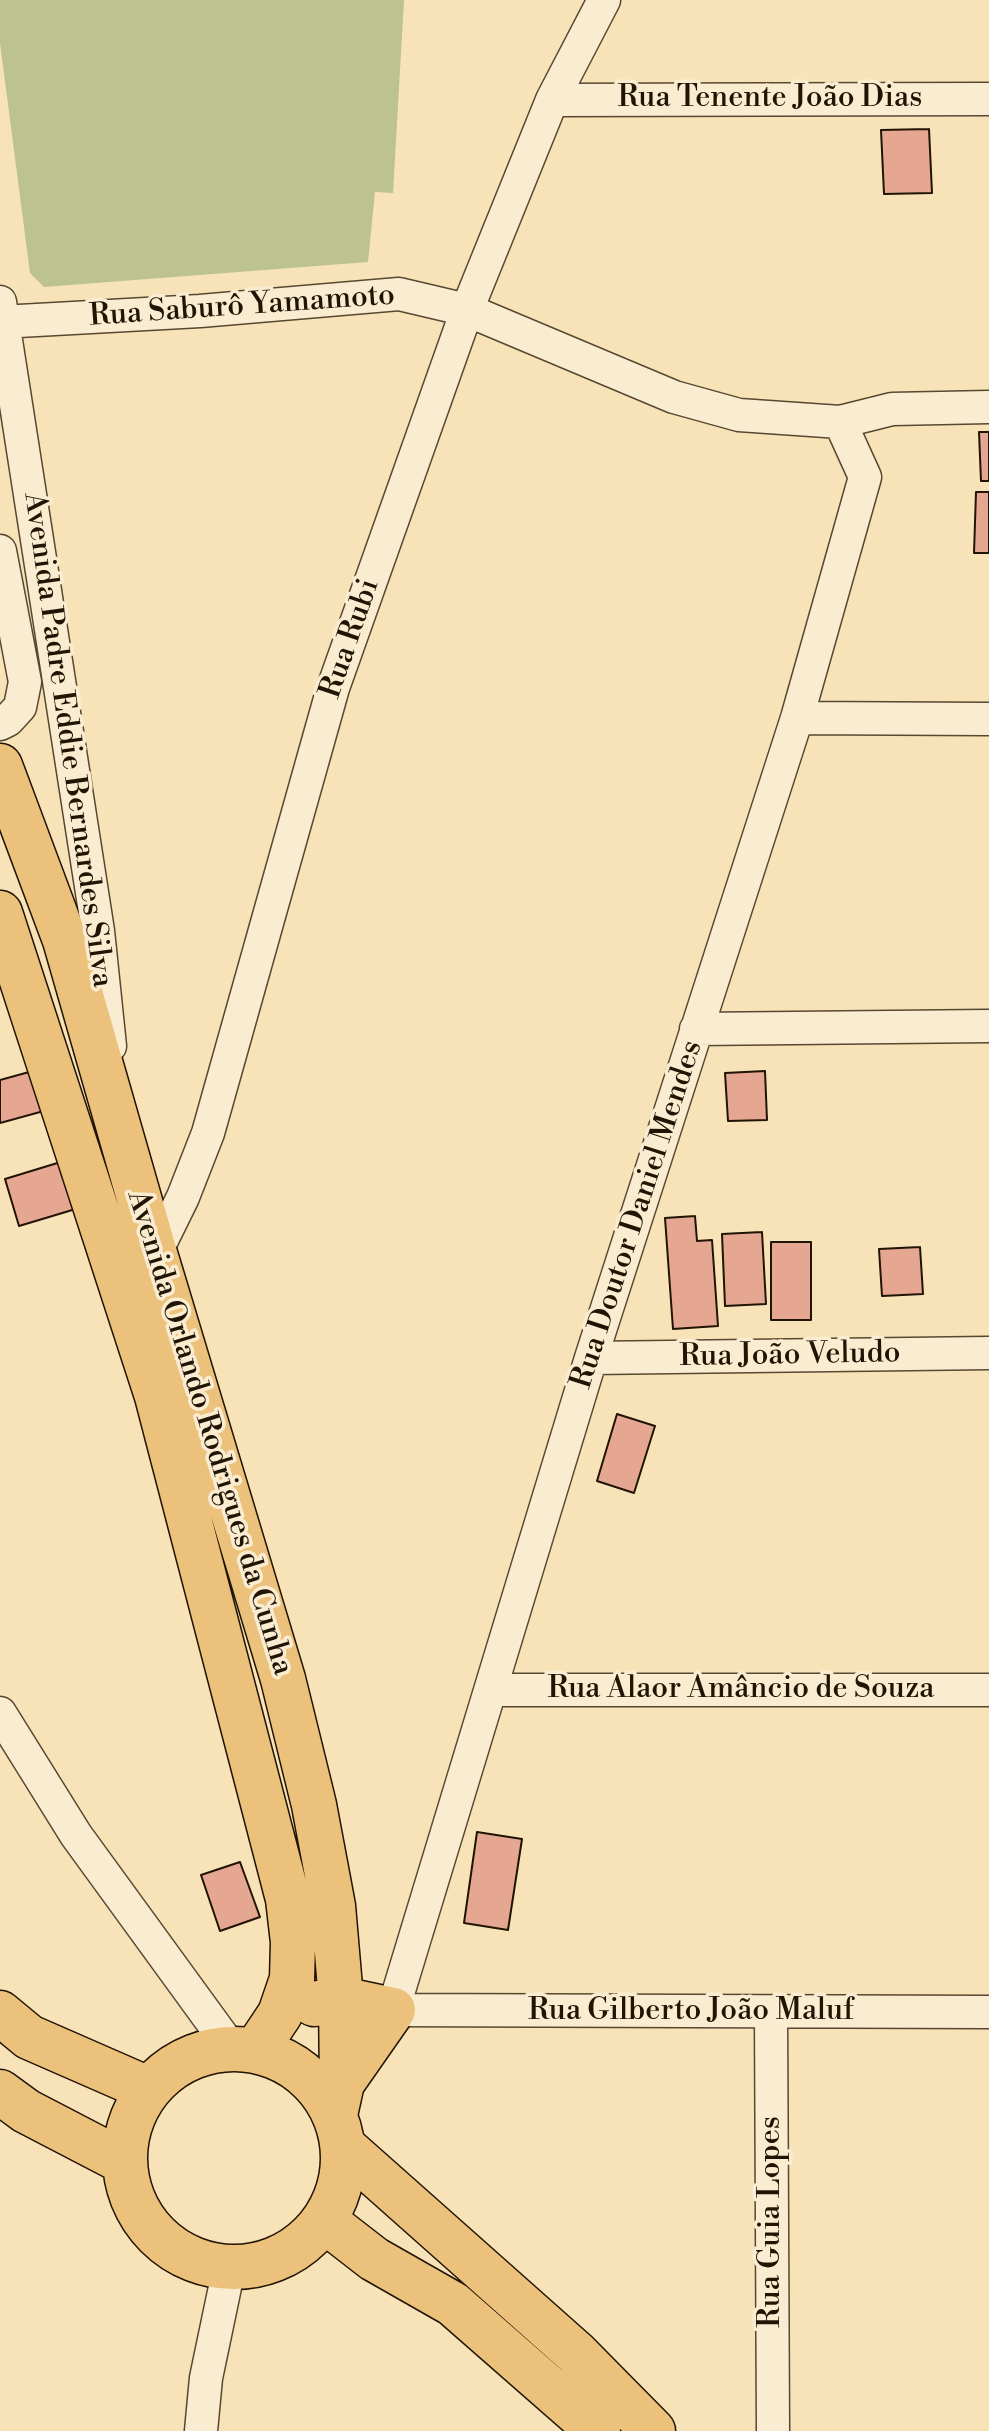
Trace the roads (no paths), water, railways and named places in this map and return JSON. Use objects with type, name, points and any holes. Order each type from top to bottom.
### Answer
[{"type":"main road","name":"Avenida Orlando Rodrigues da Cunha","points":[[0,766],[65,940],[120,1132],[157,1396],[288,1899],[293,1942],[292,1979],[280,2014],[243,2049]]},
{"type":"main road","name":"Avenida Orlando Rodrigues da Cunha","points":[[0,913],[136,1263],[283,1679],[314,1805],[333,1906],[341,1999],[341,2115]]},
{"type":"main road","points":[[280,2014],[341,1999],[393,2010],[341,2115],[343,2172],[337,2198],[325,2221],[299,2248],[266,2264],[229,2268],[197,2262],[168,2246],[145,2223],[130,2194],[124,2162],[131,2124],[148,2089],[172,2067],[200,2053],[243,2049],[289,2062],[317,2085],[341,2115],[653,2431]]},
{"type":"main road","points":[[0,2013],[29,2037],[148,2089]]},
{"type":"main road","points":[[0,2092],[26,2111],[124,2162]]},
{"type":"main road","points":[[325,2221],[374,2259],[453,2304],[598,2431]]},
{"type":"street","name":"Rua Rubi","points":[[136,1263],[183,1197],[208,1133],[333,688],[467,310],[552,100],[604,0]]},
{"type":"street","name":"Rua Tenente João Dias","points":[[552,100],[989,99]]},
{"type":"street","name":"Rua Saburô Yamamoto","points":[[1,315],[200,311],[399,294],[467,310],[674,397],[739,415],[840,422],[892,409],[989,407]]},
{"type":"street","name":"Avenida Padre Eddie Bernardes Silva","points":[[1,315],[98,931],[120,1132]]},
{"type":"street","name":"Rua Doutor Daniel Mendes","points":[[393,2010],[591,1358],[797,718],[865,477],[840,422]]},
{"type":"street","name":"Avenida Padre Eddie Bernardes Silva","points":[[0,551],[25,682],[20,707],[0,724]]},
{"type":"street","points":[[797,718],[989,719]]},
{"type":"street","points":[[696,1029],[989,1026]]},
{"type":"street","name":"Rua João Veludo","points":[[591,1358],[989,1353]]},
{"type":"street","name":"Rua Alaor Amâncio de Souza","points":[[492,1690],[989,1690]]},
{"type":"street","points":[[0,1713],[76,1835],[243,2049]]},
{"type":"street","name":"Rua Gilberto João Maluf","points":[[393,2010],[989,2012]]},
{"type":"street","name":"Rua Guia Lopes","points":[[771,2013],[773,2431]]},
{"type":"street","points":[[201,2431],[206,2378],[229,2268]]}]
